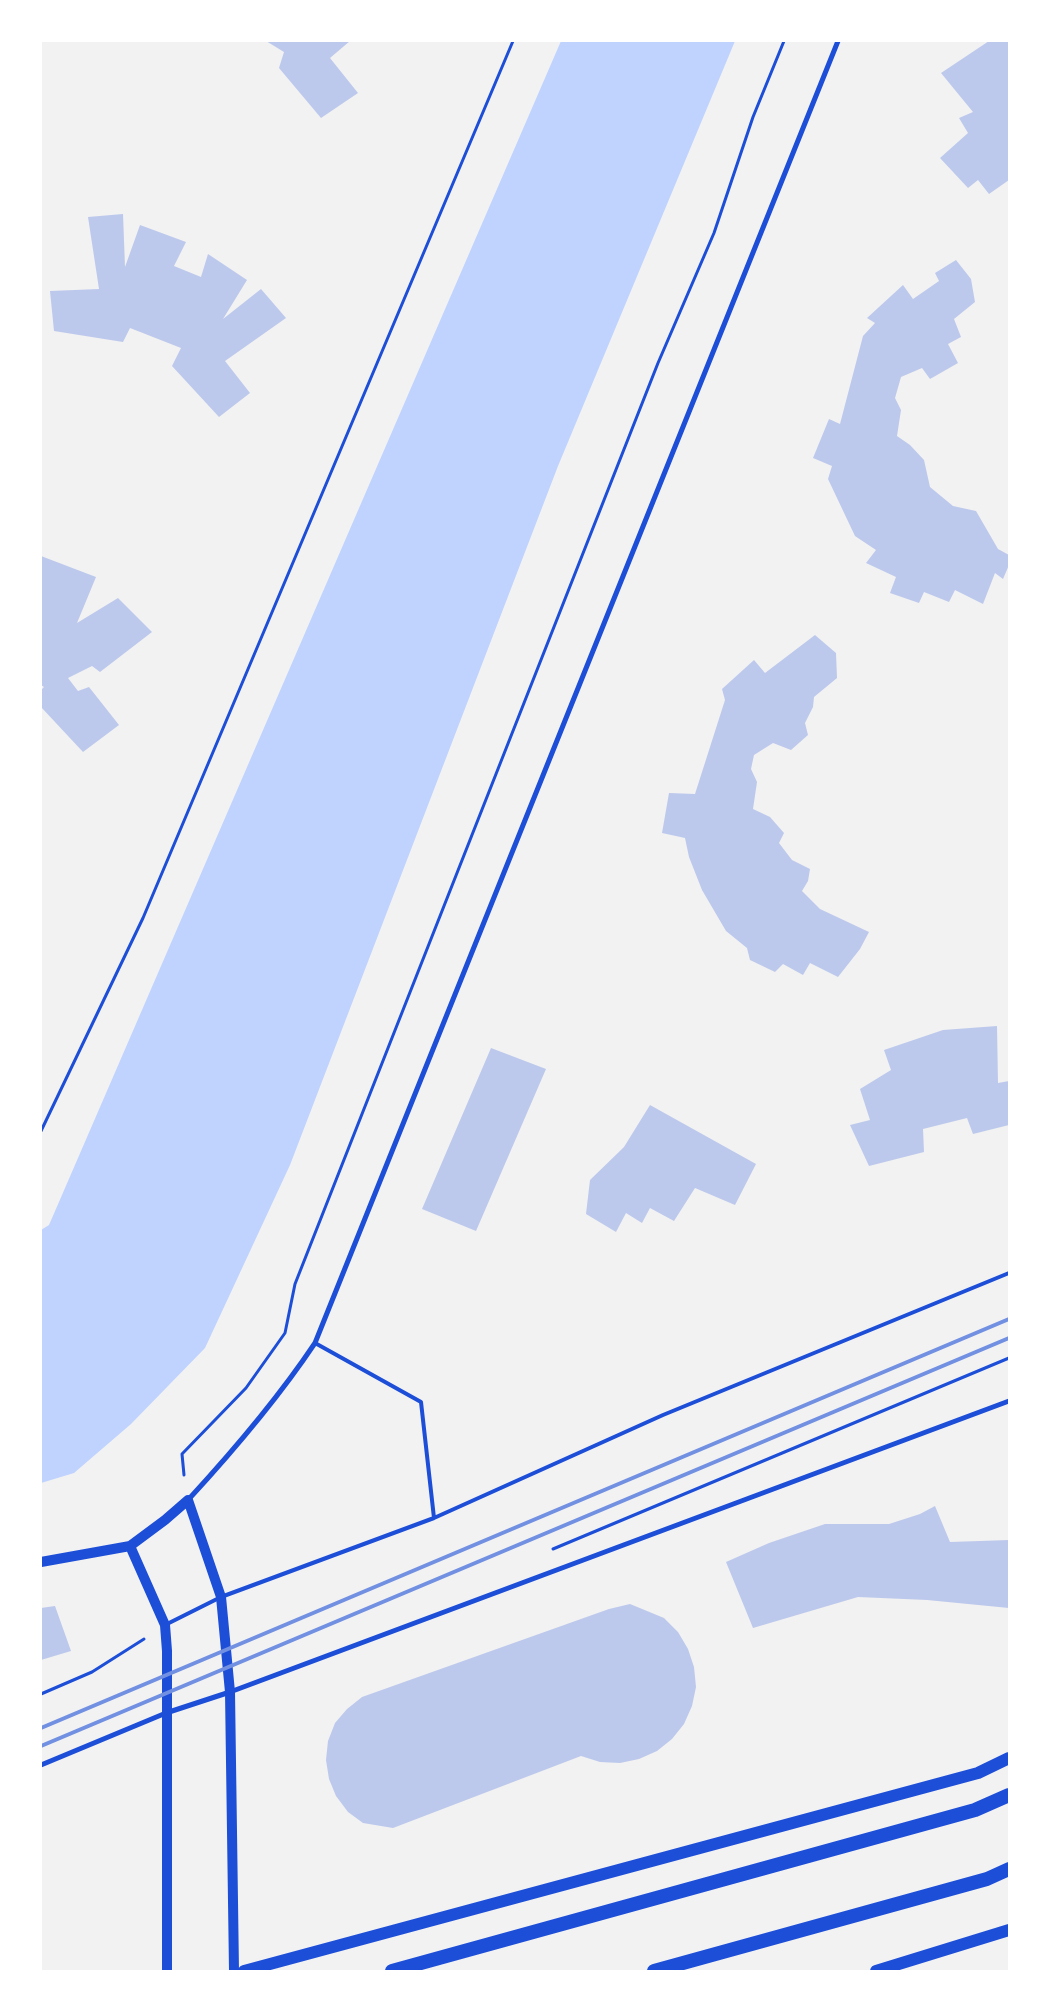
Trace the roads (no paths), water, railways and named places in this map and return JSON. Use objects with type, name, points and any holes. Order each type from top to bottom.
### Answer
[{"type":"highway","points":[[392,1971],[965,1812],[1009,1795]]},
{"type":"highway","points":[[654,1971],[987,1879],[1009,1869]]},
{"type":"main road","points":[[41,1562],[130,1546],[188,1500],[222,1597],[230,1692],[234,1971]]},
{"type":"main road","points":[[130,1546],[165,1625],[167,1971]]},
{"type":"main road","points":[[244,1971],[978,1773],[1009,1758]]},
{"type":"main road","points":[[876,1971],[1009,1930]]},
{"type":"street","points":[[188,1500],[286,1387],[315,1343],[838,41]]},
{"type":"street","points":[[41,1765],[166,1713],[230,1692],[1009,1401]]},
{"type":"lane","points":[[165,1625],[222,1597],[434,1518],[663,1415],[1009,1273]]},
{"type":"lane","points":[[315,1343],[421,1402],[434,1518]]},
{"type":"water","points":[[561,41],[735,41],[558,466],[290,1165],[205,1348],[131,1424],[74,1473],[41,1483],[41,1230],[49,1225]]},
{"type":"railway","points":[[41,1728],[1009,1319]]},
{"type":"railway","points":[[41,1746],[1009,1338]]}]
